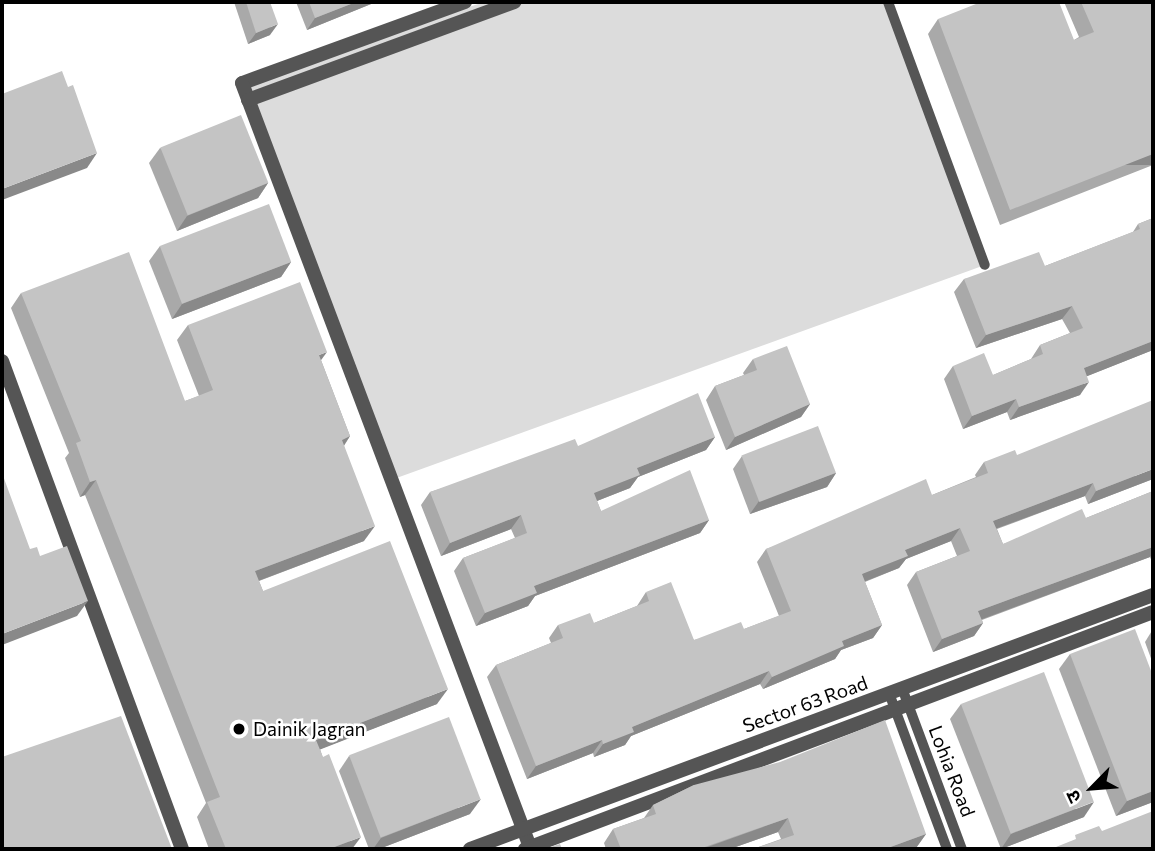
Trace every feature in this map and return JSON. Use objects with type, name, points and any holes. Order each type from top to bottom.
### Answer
[{"type":"street","points":[[465,2],[242,83],[528,848]]},
{"type":"street","points":[[248,100],[515,2]]},
{"type":"street","points":[[888,2],[985,265]]},
{"type":"street","points":[[2,361],[182,849]]},
{"type":"street","name":"Sector 63 Road","points":[[470,849],[1153,595]]},
{"type":"street","name":"Sector 63 Road","points":[[528,848],[1153,612]]},
{"type":"street","points":[[895,691],[902,707]]},
{"type":"street","name":"Lohia Road","points":[[902,707],[947,849]]},
{"type":"street","name":"Lohia Road","points":[[902,707],[962,849]]},
{"type":"shaded area","points":[[484,2],[888,2],[985,265],[391,480],[242,83]]},
{"type":"building","points":[[246,2],[270,2],[278,24],[256,33]]},
{"type":"building","points":[[309,2],[356,2],[315,18]]},
{"type":"building","points":[[981,2],[1059,2],[1074,40],[1094,32],[1081,2],[1153,2],[1153,154],[1010,210],[938,19]]},
{"type":"building","points":[[62,71],[68,87],[73,85],[97,153],[2,189],[2,94]]},
{"type":"building","points":[[241,115],[268,183],[188,215],[160,148]]},
{"type":"building","points":[[269,204],[291,262],[182,304],[160,246]]},
{"type":"building","points":[[1153,218],[1153,341],[1084,368],[1089,382],[1019,407],[1016,399],[972,416],[953,366],[984,353],[993,375],[1043,354],[1040,345],[1083,328],[1072,306],[986,335],[964,279],[1039,252],[1045,266],[1140,229],[1138,224]]},
{"type":"building","points":[[129,252],[185,401],[213,390],[188,325],[300,282],[327,352],[319,355],[350,436],[342,440],[375,526],[255,571],[263,591],[390,541],[448,689],[316,740],[323,757],[329,754],[361,837],[329,849],[226,849],[207,802],[220,797],[96,480],[90,482],[76,443],[81,441],[21,293]]},
{"type":"building","points":[[787,346],[810,404],[735,437],[715,386],[757,370],[753,359]]},
{"type":"building","points":[[698,393],[715,437],[637,468],[640,475],[594,493],[601,511],[690,470],[709,520],[534,586],[537,593],[485,613],[463,558],[527,533],[521,515],[450,543],[430,492],[575,439],[578,446]]},
{"type":"building","points":[[1153,400],[1153,469],[1096,491],[1093,483],[993,521],[1003,544],[1082,509],[1086,518],[1153,491],[1153,547],[978,611],[983,623],[942,639],[916,572],[970,551],[960,528],[905,550],[908,556],[862,574],[882,625],[842,641],[844,646],[772,677],[769,671],[632,727],[634,732],[603,744],[602,740],[536,766],[496,665],[563,638],[558,625],[590,613],[594,623],[649,601],[646,592],[671,582],[694,640],[741,622],[744,629],[791,611],[766,549],[926,479],[932,495],[988,473],[984,462],[1015,450],[1017,455]]},
{"type":"building","points":[[818,426],[836,473],[759,502],[741,455]]},
{"type":"building","points":[[2,473],[30,549],[37,547],[40,556],[67,546],[88,601],[2,634]]},
{"type":"building","points":[[1135,629],[1153,676],[1153,791],[1127,801],[1070,654]]},
{"type":"building","points":[[1044,672],[1094,802],[1011,834],[961,704]]},
{"type":"building","points":[[121,716],[172,849],[2,849],[2,757]]},
{"type":"building","points":[[449,717],[481,799],[381,838],[349,755]]},
{"type":"building","points":[[885,720],[926,834],[885,849],[753,849],[794,835],[788,818],[703,849],[621,849],[613,829],[656,814],[653,805],[694,785],[780,762]]},
{"type":"building","points":[[1153,811],[1153,849],[1051,849],[1076,839],[1075,835],[1099,826],[1102,831]]},
{"type":"building","points":[[560,844],[562,849],[544,849]]},
{"type":"place","name":"Dainik Jagran","points":[[239,729]]}]
